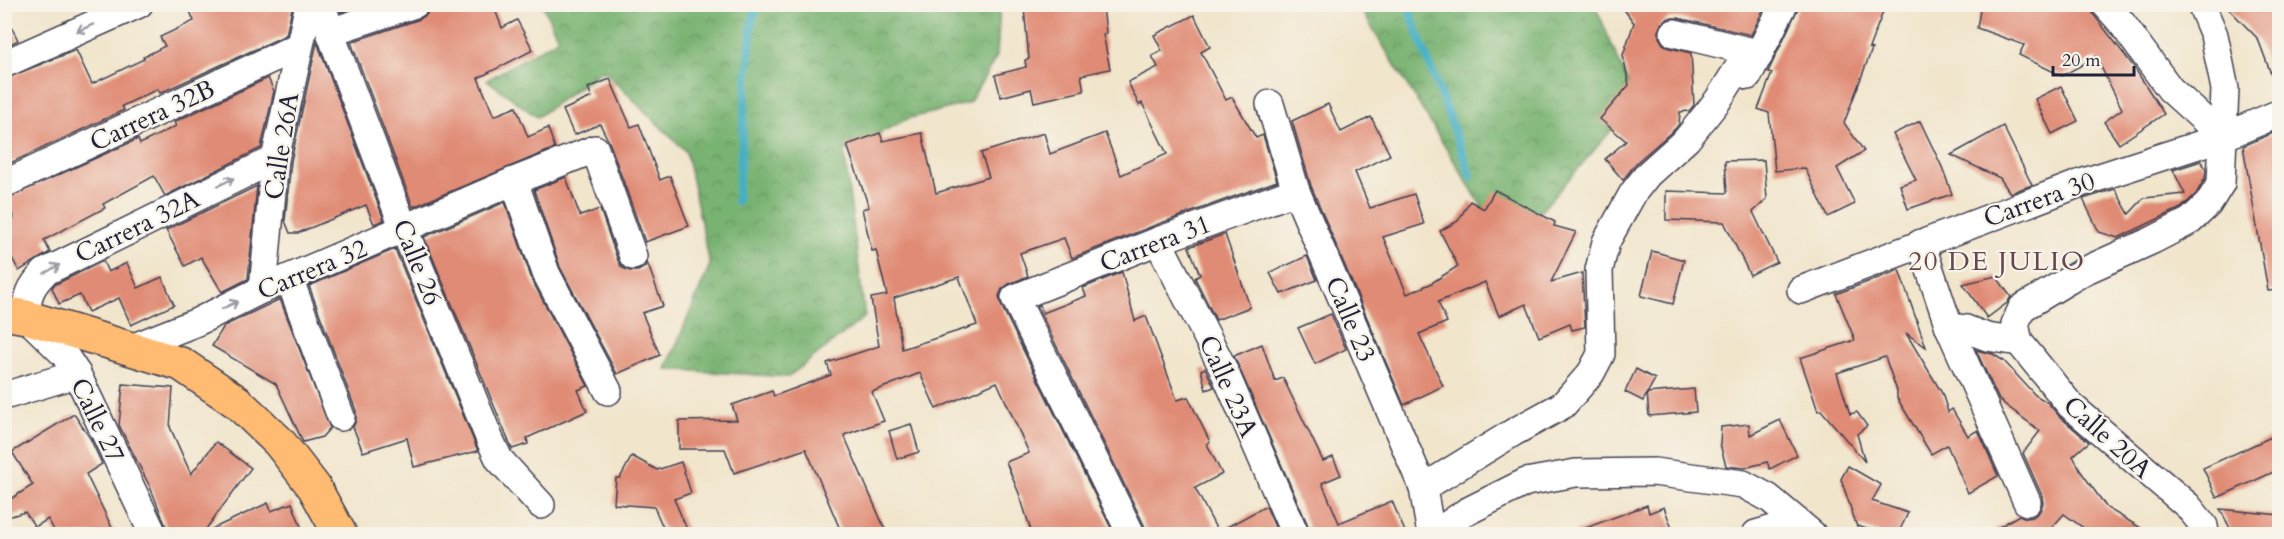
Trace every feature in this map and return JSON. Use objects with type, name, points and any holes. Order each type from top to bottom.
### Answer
[{"type":"main road","points":[[15,315],[181,364],[237,402],[279,442],[314,487],[340,534]]},
{"type":"street","points":[[4,64],[139,4]]},
{"type":"street","name":"Calle 26A","points":[[263,289],[275,159],[309,4]]},
{"type":"street","name":"Calle 26","points":[[322,4],[330,32],[404,229],[490,440],[500,459],[541,505]]},
{"type":"street","points":[[330,32],[415,4]]},
{"type":"street","points":[[1423,488],[1563,405],[1592,373],[1601,354],[1599,270],[1606,242],[1633,193],[1648,174],[1687,139],[1754,54],[1784,4]]},
{"type":"street","points":[[2105,4],[2170,89],[2223,136]]},
{"type":"street","points":[[1949,327],[2019,342],[2015,324],[2022,308],[2084,271],[2190,221],[2208,204],[2221,183],[2225,89],[2214,35],[2201,4]]},
{"type":"street","points":[[1674,33],[1754,54]]},
{"type":"street","name":"Carrera 32B","points":[[4,184],[299,46]]},
{"type":"street","points":[[1731,108],[1754,54]]},
{"type":"street","name":"Calle 23","points":[[1270,104],[1296,191],[1423,488],[1432,534]]},
{"type":"street","name":"Carrera 30","points":[[1801,290],[2081,183],[2223,136],[2280,113]]},
{"type":"street","name":"Carrera 32","points":[[129,349],[197,322],[263,289],[514,181],[595,149],[633,256]]},
{"type":"street","name":"Carrera 32A","points":[[15,315],[34,283],[45,272],[275,159]]},
{"type":"street","points":[[514,181],[546,273],[608,391]]},
{"type":"street","name":"Carrera 31","points":[[1131,534],[1015,298],[1158,241],[1296,191]]},
{"type":"street","name":"Calle 23A","points":[[1158,241],[1222,366],[1295,534]]},
{"type":"street","points":[[1921,243],[1949,327],[2027,502]]},
{"type":"street","points":[[289,278],[341,417]]},
{"type":"street","name":"Calle 27","points":[[15,315],[64,354],[76,374],[153,534]]},
{"type":"street","points":[[181,364],[197,322]]},
{"type":"street","name":"Calle 20A","points":[[2019,342],[2070,405],[2188,506],[2204,530]]},
{"type":"street","points":[[4,396],[76,374]]},
{"type":"street","points":[[1432,534],[1466,512],[1526,482],[1576,473],[1654,472],[1743,484],[1769,498],[1805,528]]},
{"type":"street","points":[[1756,534],[1805,528]]},
{"type":"green space","points":[[543,5],[1000,5],[997,56],[969,103],[907,119],[844,151],[865,317],[788,377],[666,369],[710,265],[686,152],[603,70],[537,117],[487,80],[558,39]]},
{"type":"green space","points":[[1358,5],[1595,5],[1636,102],[1508,249]]},
{"type":"building","points":[[187,4],[293,4],[286,35],[160,93],[158,89],[122,106],[124,110],[4,166],[4,79],[76,50],[92,84],[144,59],[143,57],[165,46],[160,37],[194,21]]},
{"type":"building","points":[[339,4],[363,4],[341,12]]},
{"type":"building","points":[[430,4],[493,4],[502,28],[517,20],[533,50],[478,78],[494,116],[516,107],[528,137],[548,128],[555,148],[413,207],[351,42],[420,19],[427,14]]},
{"type":"building","points":[[1064,4],[1065,11],[1103,6],[1106,33],[1103,34],[1110,69],[1081,75],[1084,91],[1034,102],[1031,89],[1001,97],[995,75],[1026,67],[1025,60],[1029,59],[1024,8]]},
{"type":"building","points":[[1620,4],[1766,4],[1751,35],[1678,18],[1669,18],[1662,23],[1659,37],[1663,44],[1691,53],[1694,105],[1689,111],[1680,112],[1679,124],[1676,128],[1637,162],[1623,180],[1605,159],[1626,141],[1600,119],[1629,85],[1623,55],[1634,23]]},
{"type":"building","points":[[1800,4],[1886,4],[1844,123],[1864,151],[1837,168],[1855,204],[1828,217],[1805,168],[1775,171],[1769,113],[1758,109],[1772,73],[1768,72]]},
{"type":"building","points":[[1981,4],[2090,4],[2093,14],[2134,67],[2164,114],[2119,144],[2104,122],[2122,109],[2096,57],[2062,76],[2019,55],[2024,45],[1977,28]]},
{"type":"building","points":[[2224,4],[2280,4],[2280,89],[2277,90],[2258,39]]},
{"type":"building","points":[[4,13],[18,40],[4,47]]},
{"type":"building","points":[[1194,15],[1210,47],[1201,52],[1226,100],[1232,97],[1256,138],[1263,135],[1277,181],[1072,258],[1064,238],[1020,253],[1028,276],[1002,289],[999,296],[1001,305],[1114,534],[1032,534],[1006,462],[1029,453],[997,382],[936,409],[920,373],[872,392],[884,421],[844,435],[887,534],[842,534],[806,449],[734,473],[725,449],[679,449],[679,421],[737,420],[732,405],[772,391],[774,396],[831,375],[827,363],[879,346],[871,298],[887,295],[876,250],[872,251],[862,209],[869,207],[847,145],[880,133],[883,141],[922,133],[936,193],[989,177],[981,153],[1044,133],[1050,154],[1105,133],[1121,175],[1167,154],[1142,103],[1139,105],[1128,82],[1158,67],[1152,56],[1162,51],[1154,35]],"holes":[[[959,277],[977,325],[902,349],[894,298]]]},
{"type":"building","points":[[317,42],[384,220],[374,224],[366,205],[298,233],[290,233],[285,221],[291,161]]},
{"type":"building","points":[[268,78],[274,91],[261,148],[165,196],[154,176],[103,204],[105,208],[44,240],[50,252],[19,271],[4,243],[4,223],[14,218],[5,199],[138,139],[140,144],[176,126],[174,122]]},
{"type":"building","points":[[610,79],[631,127],[639,124],[660,180],[670,176],[689,226],[645,242],[610,144],[600,124],[574,135],[563,110],[592,97],[588,88]]},
{"type":"building","points":[[2061,86],[2078,121],[2052,134],[2035,99]]},
{"type":"building","points":[[1328,104],[1341,132],[1371,117],[1390,155],[1355,172],[1370,208],[1414,194],[1424,224],[1383,237],[1407,294],[1430,284],[1458,266],[1440,231],[1458,221],[1470,201],[1484,209],[1495,190],[1555,222],[1554,226],[1576,232],[1551,282],[1582,273],[1585,327],[1572,330],[1570,324],[1539,337],[1526,304],[1499,316],[1485,282],[1438,302],[1447,322],[1419,334],[1443,386],[1404,405],[1311,186],[1292,121]]},
{"type":"building","points":[[1920,121],[1952,194],[1908,209],[1900,185],[1916,180],[1893,134]]},
{"type":"building","points":[[2003,126],[2032,185],[2010,193],[2000,178],[1951,155]]},
{"type":"building","points":[[2280,130],[2280,290],[2268,291],[2243,146]]},
{"type":"building","points":[[1764,160],[1767,199],[1753,212],[1777,262],[1750,275],[1724,222],[1666,220],[1666,191],[1727,193],[1725,161]]},
{"type":"building","points":[[2201,161],[2206,169],[2205,178],[2196,194],[2181,208],[2118,238],[2099,232],[2083,199],[2115,189],[2129,214],[2144,198],[2185,194],[2173,170]]},
{"type":"building","points":[[566,177],[580,216],[600,209],[622,268],[638,271],[645,267],[647,262],[663,306],[642,313],[660,355],[617,374],[560,267],[534,190]]},
{"type":"building","points":[[257,186],[248,279],[222,292],[201,257],[185,266],[166,230]]},
{"type":"building","points":[[505,202],[532,280],[588,386],[578,390],[587,411],[527,438],[528,444],[512,449],[424,237]]},
{"type":"building","points":[[1225,234],[1250,307],[1216,320],[1195,278],[1200,275],[1189,247]]},
{"type":"building","points":[[395,249],[478,451],[414,467],[407,438],[363,452],[353,427],[356,411],[309,286]]},
{"type":"building","points":[[1652,251],[1684,260],[1673,304],[1641,296]]},
{"type":"building","points":[[1307,256],[1317,280],[1281,294],[1270,273]]},
{"type":"building","points":[[103,261],[108,272],[127,263],[138,288],[162,277],[174,305],[131,325],[119,298],[88,312],[80,295],[59,304],[52,288],[54,285]]},
{"type":"building","points":[[1899,270],[1926,347],[1906,333],[1942,393],[1948,412],[1952,409],[1968,436],[1978,430],[1998,476],[1968,493],[1947,445],[1931,454],[1897,398],[1897,391],[1885,357],[1837,373],[1850,414],[1857,412],[1867,426],[1857,434],[1865,462],[1821,410],[1818,411],[1800,358],[1855,340],[1836,294]]},
{"type":"building","points":[[1122,272],[1135,321],[1146,316],[1177,400],[1188,397],[1210,442],[1207,444],[1222,474],[1195,488],[1218,532],[1266,506],[1278,534],[1147,534],[1037,306],[1040,305],[1043,313],[1086,296],[1083,288]]},
{"type":"building","points":[[1996,276],[2011,297],[2007,303],[1987,318],[1963,284]]},
{"type":"building","points":[[280,299],[330,428],[322,437],[303,442],[276,384],[212,346],[224,326]]},
{"type":"building","points":[[1331,314],[1346,349],[1315,364],[1298,328]]},
{"type":"building","points":[[1262,344],[1275,381],[1283,378],[1323,461],[1333,457],[1341,475],[1322,483],[1339,523],[1392,501],[1406,534],[1311,534],[1234,356]]},
{"type":"building","points":[[1976,350],[1993,354],[2004,361],[2035,395],[2047,402],[2060,417],[2089,442],[2073,456],[2082,473],[2107,508],[2151,534],[2092,534],[2064,514],[2046,534],[1987,534],[2019,515],[2026,518],[2033,517],[2040,511],[2043,503],[2042,496],[2023,453],[2040,431],[1999,400]]},
{"type":"building","points":[[1205,368],[1214,387],[1206,390],[1201,370]]},
{"type":"building","points":[[1636,369],[1655,379],[1643,401],[1625,392]]},
{"type":"building","points":[[123,384],[173,388],[170,427],[191,474],[216,442],[251,468],[203,533],[268,503],[271,511],[292,503],[304,534],[169,534],[151,489],[119,425]]},
{"type":"building","points":[[1694,389],[1696,412],[1649,416],[1647,393]]},
{"type":"building","points":[[74,414],[90,438],[102,464],[86,474],[115,534],[56,534],[48,519],[35,527],[25,512],[4,518],[4,503],[33,485],[12,452]]},
{"type":"building","points":[[1780,420],[1797,455],[1770,469],[1767,462],[1745,468],[1726,466],[1720,444],[1721,427],[1749,424],[1750,435]]},
{"type":"building","points":[[911,424],[919,452],[897,459],[889,431]]},
{"type":"building","points":[[2280,433],[2280,469],[2217,498],[2203,468]]},
{"type":"building","points":[[632,456],[657,470],[681,462],[691,493],[674,499],[689,534],[666,534],[654,507],[614,504],[616,478],[620,478]]},
{"type":"building","points":[[1848,466],[1881,485],[1872,501],[1908,513],[1898,534],[1882,534],[1857,527],[1841,479]]},
{"type":"building","points":[[1647,505],[1649,513],[1664,507],[1674,534],[1575,534],[1575,532]]},
{"type":"building","points":[[2220,509],[2280,515],[2280,534],[2233,534]]},
{"type":"waterway","points":[[737,201],[752,22],[758,4]]},
{"type":"waterway","points":[[1407,4],[1471,176]]},
{"type":"district","name":"20 DE JULIO","points":[[1997,261]]}]
